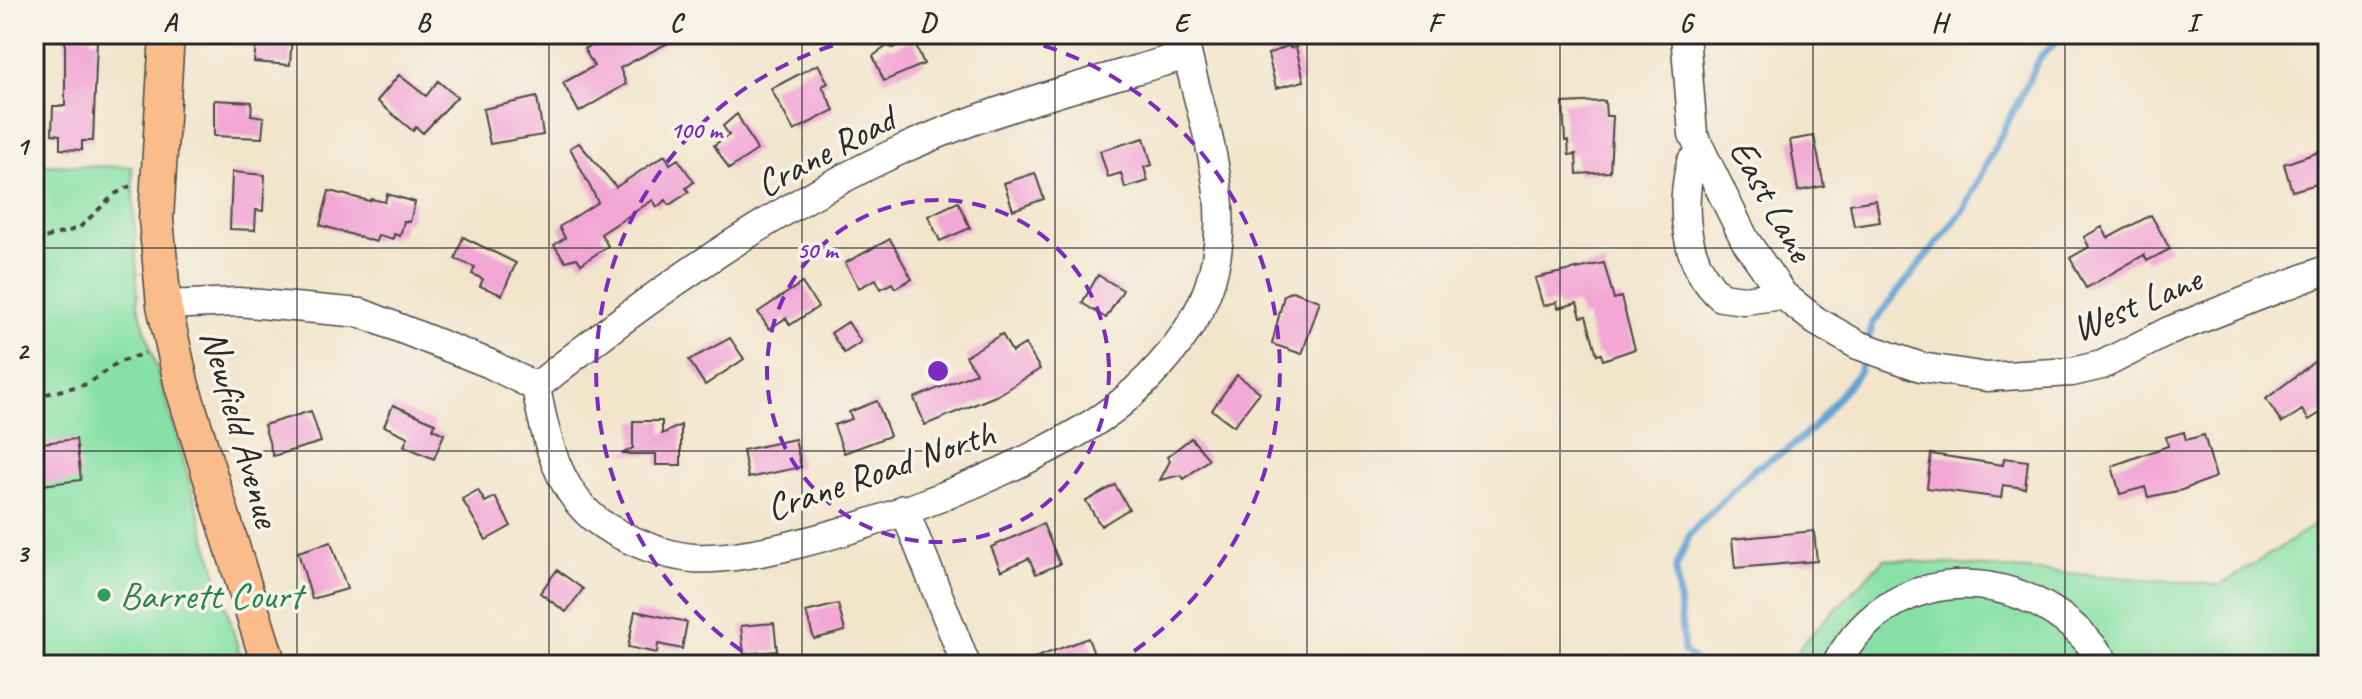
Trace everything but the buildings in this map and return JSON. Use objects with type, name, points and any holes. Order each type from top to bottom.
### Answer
[{"type":"main road","name":"Newfield Avenue","points":[[167,34],[156,219],[164,305],[182,386],[269,665]]},
{"type":"street","name":"East Lane","points":[[1685,34],[1693,134],[1745,240],[1783,295],[1816,321],[1864,347],[1921,367]]},
{"type":"street","name":"Crane Road","points":[[536,387],[595,339],[699,268],[818,194],[903,149],[1185,44]]},
{"type":"street","name":"Crane Road North","points":[[536,387],[550,450],[572,492],[606,527],[664,552],[691,558],[756,553],[826,536],[904,509],[1037,455],[1120,404],[1152,373],[1194,319],[1216,263],[1219,191],[1206,123],[1185,44]]},
{"type":"street","points":[[1701,154],[1691,162],[1685,209],[1692,252],[1701,275],[1721,297],[1744,300],[1783,295]]},
{"type":"street","name":"West Lane","points":[[1921,367],[1987,377],[2037,377],[2102,365],[2169,331],[2328,269]]},
{"type":"street","points":[[164,305],[238,302],[361,313],[488,363],[536,387]]},
{"type":"street","points":[[904,509],[966,665]]},
{"type":"street","points":[[1836,665],[1847,644],[1880,609],[1921,592],[1965,585],[2021,594],[2061,614],[2092,644],[2106,665]]},
{"type":"path","points":[[34,241],[79,228],[115,194],[126,187],[138,185]]},
{"type":"path","points":[[34,397],[87,384],[117,363],[155,350]]},
{"type":"path","points":[[34,429],[37,444]]},
{"type":"green space","points":[[34,165],[132,167],[138,305],[243,665],[34,665]]},
{"type":"green space","points":[[2328,517],[2328,665],[1793,665],[1802,644],[1884,559],[2221,585]]},
{"type":"waterway","points":[[1868,341],[1873,323],[1964,209],[2041,56],[2065,34]]},
{"type":"waterway","points":[[1699,665],[1684,651],[1676,568],[1690,534],[1755,468],[1786,451],[1812,429],[1859,372],[1865,353]]},
{"type":"place","name":"Barrett Court","points":[[104,595]]}]
